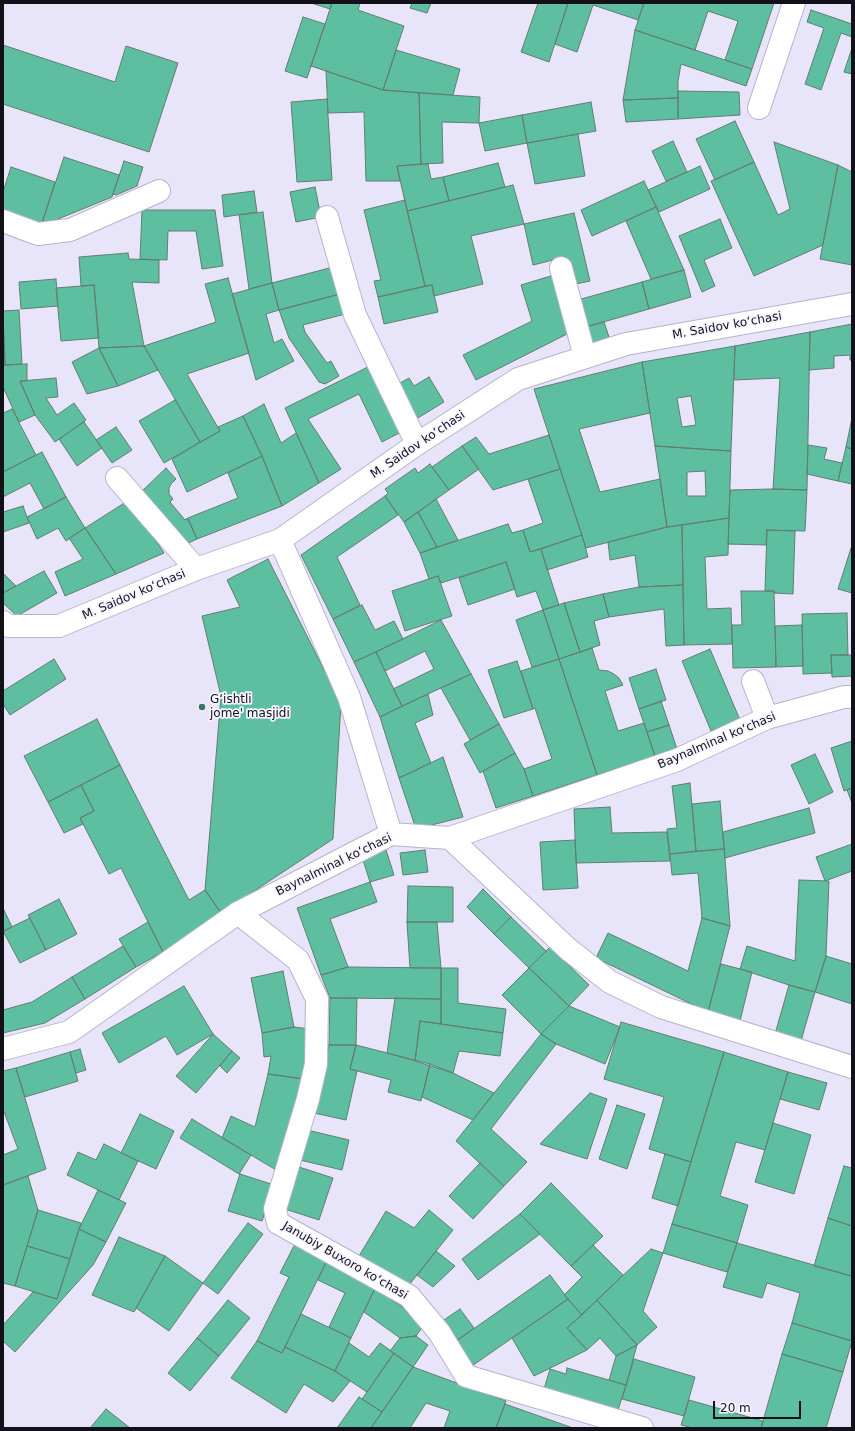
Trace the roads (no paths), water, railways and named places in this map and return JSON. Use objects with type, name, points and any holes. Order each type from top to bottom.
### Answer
[{"type":"street","points":[[759,108],[794,3]]},
{"type":"street","points":[[3,221],[38,234],[70,230],[159,191]]},
{"type":"street","points":[[328,217],[355,315],[418,444]]},
{"type":"street","points":[[561,268],[585,357]]},
{"type":"street","name":"M. Saidov koʻchasi","points":[[3,622],[8,626],[59,626],[196,569],[280,540],[418,444],[518,379],[626,344],[852,304]]},
{"type":"street","points":[[117,478],[196,569]]},
{"type":"street","points":[[280,540],[348,697],[391,834]]},
{"type":"street","points":[[752,680],[767,718]]},
{"type":"street","name":"Baynalminal koʻchasi","points":[[3,1049],[69,1032],[238,912],[391,834],[450,838],[677,760],[767,718],[844,697],[852,697]]},
{"type":"street","points":[[450,838],[568,949],[610,982],[661,1007],[852,1067]]},
{"type":"street","name":"Janubiy Buxoro koʻchasi","points":[[238,912],[298,960],[317,999],[316,1064],[308,1099],[275,1209],[278,1223],[409,1296],[439,1332],[466,1376],[642,1428]]},
{"type":"place","name":"Gʻishtli jome' masjidi","points":[[202,707]]}]
